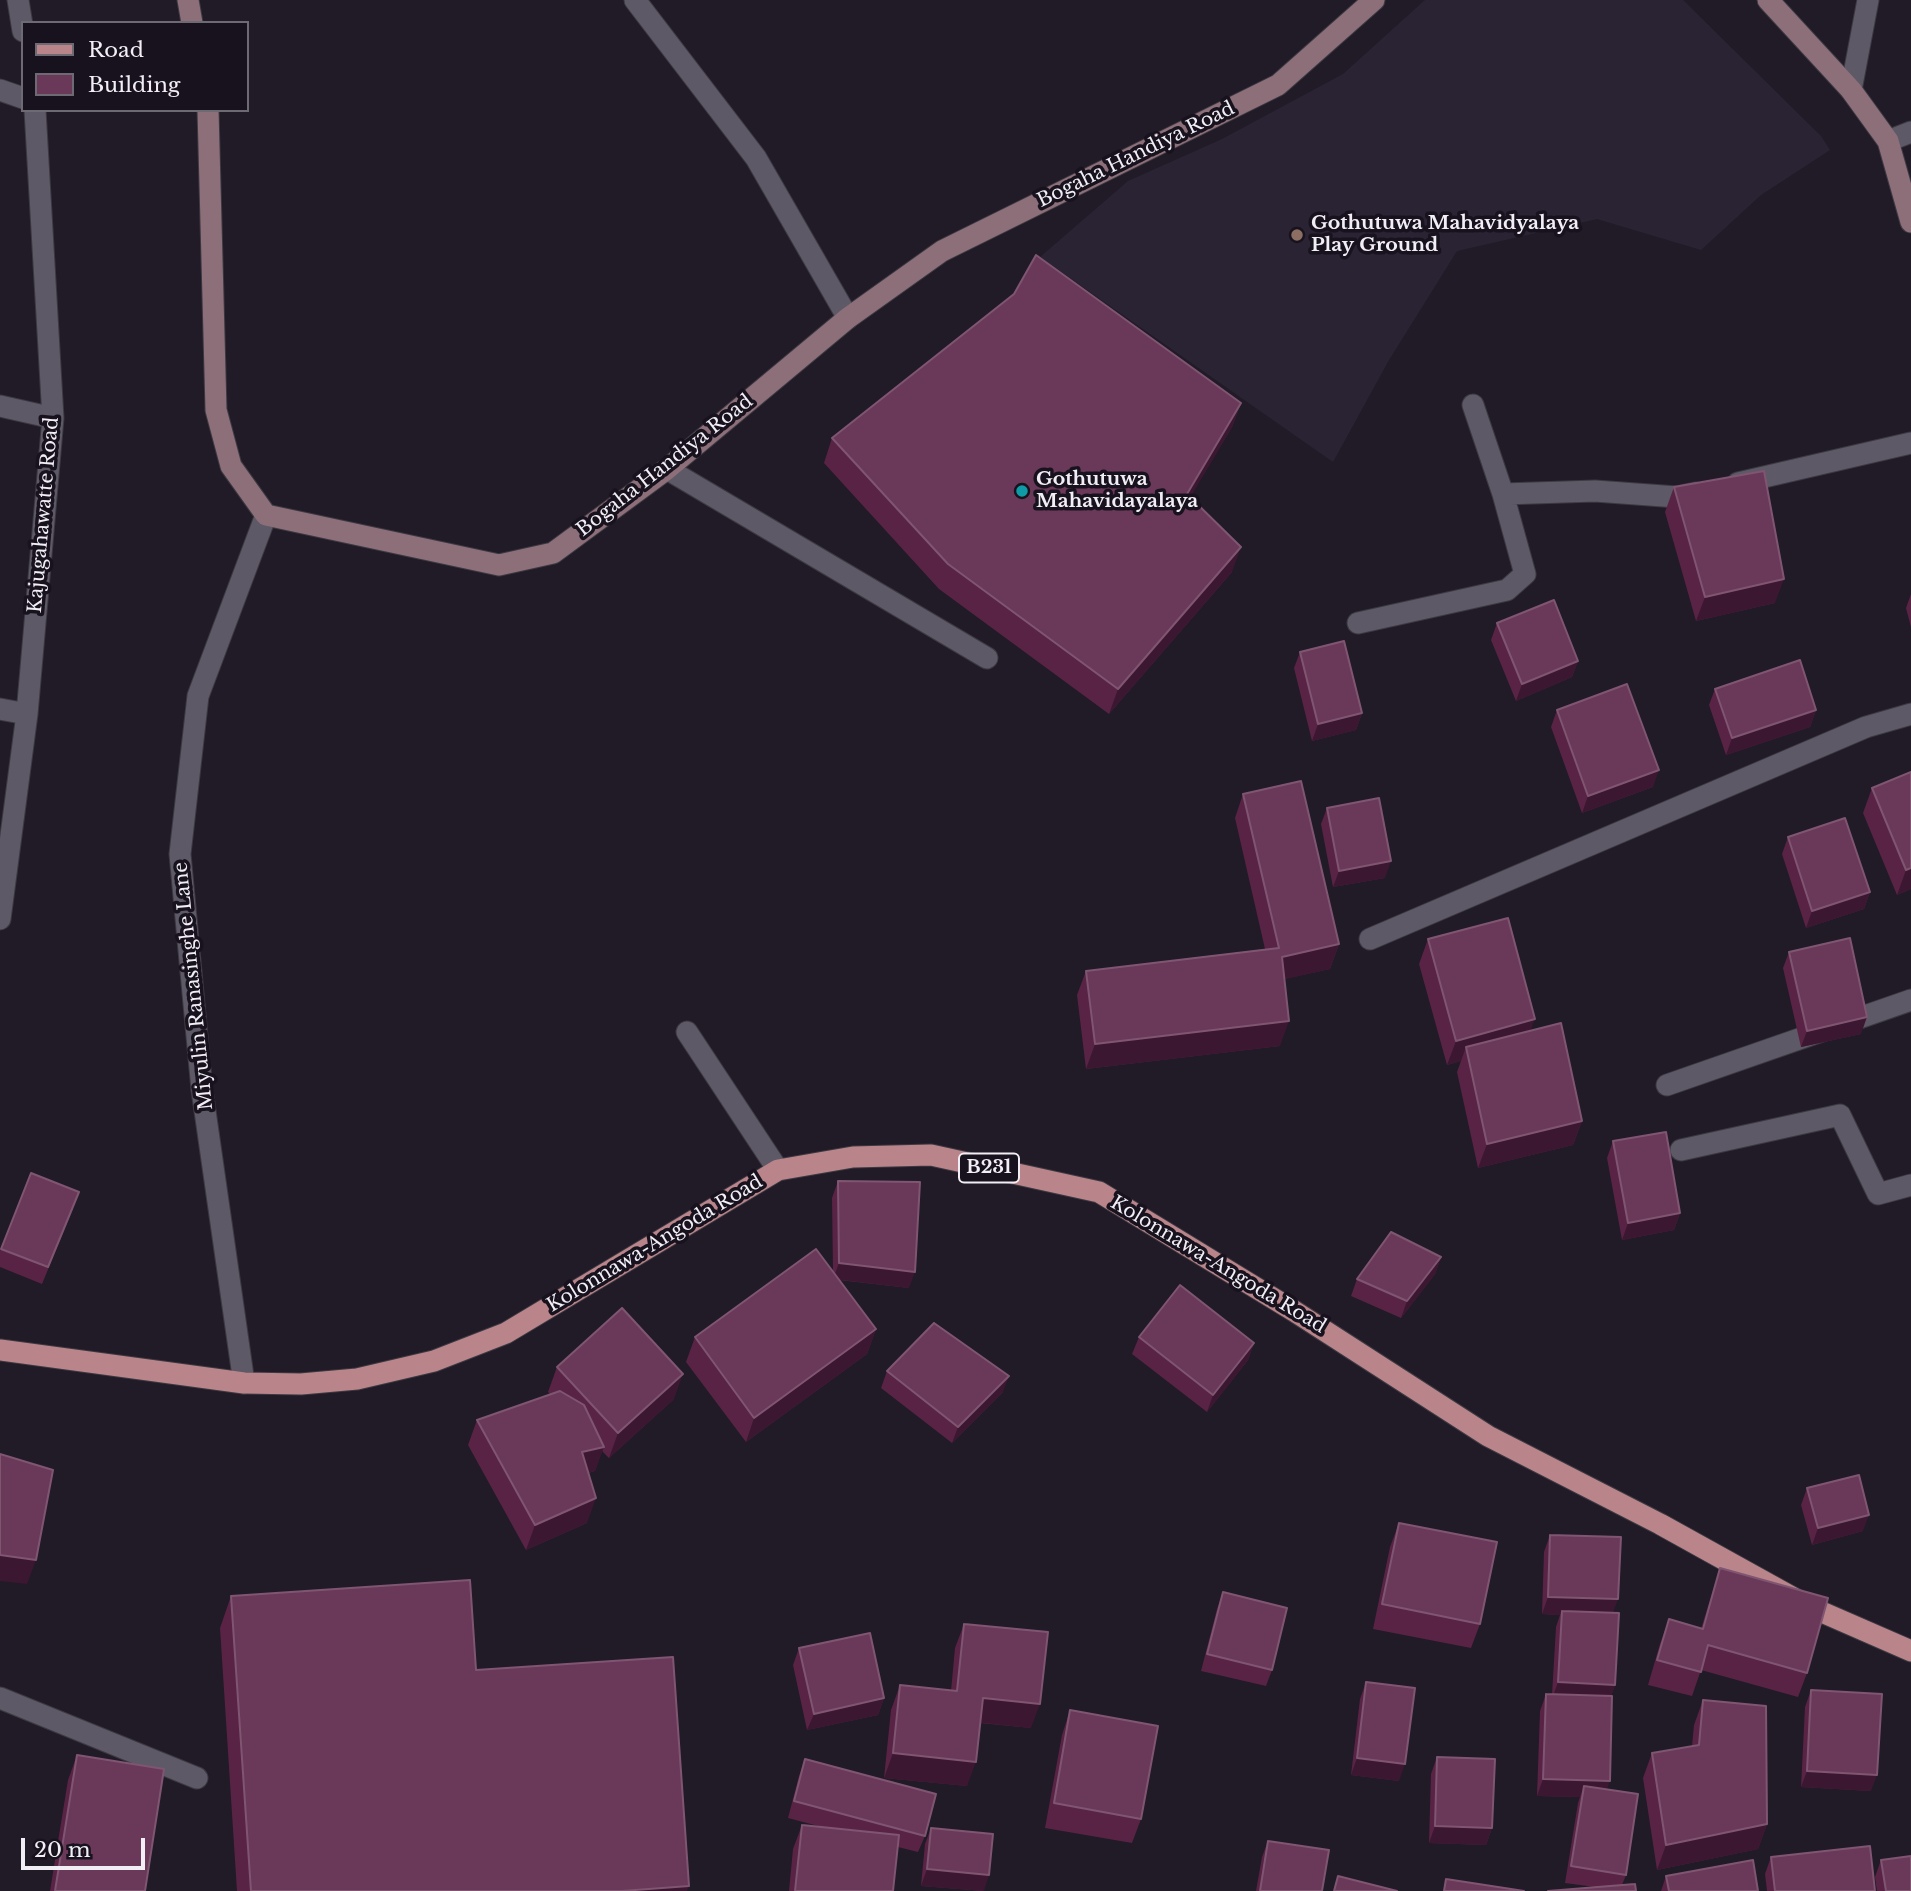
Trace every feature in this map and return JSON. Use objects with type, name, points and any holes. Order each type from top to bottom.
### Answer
[{"type":"main road","name":"Kolonnawa-Angoda Road","points":[[0,1350],[244,1383],[301,1384],[357,1379],[433,1361],[506,1333],[778,1170],[853,1157],[931,1155],[1099,1192],[1294,1311],[1488,1436],[1660,1524],[1808,1605],[1911,1651]]},
{"type":"street","points":[[18,0],[21,21]]},
{"type":"street","points":[[188,0],[192,21]]},
{"type":"street","points":[[635,0],[756,158],[848,318]]},
{"type":"street","name":"Bogaha Handiya Road","points":[[266,515],[499,565],[553,553],[667,469],[848,318],[942,251],[1278,85],[1374,0]]},
{"type":"street","points":[[1768,0],[1851,90],[1888,141],[1911,222]]},
{"type":"street","points":[[1851,90],[1868,0]]},
{"type":"street","points":[[0,90],[21,97]]},
{"type":"street","name":"Kajugahawatte Road","points":[[0,919],[27,714],[53,418],[35,112]]},
{"type":"street","points":[[208,112],[216,410],[231,466],[266,515]]},
{"type":"street","points":[[1888,141],[1911,132]]},
{"type":"street","points":[[1358,623],[1507,590],[1525,574],[1503,494],[1473,405]]},
{"type":"street","points":[[0,406],[53,418]]},
{"type":"street","points":[[1503,494],[1595,491],[1677,498],[1911,443]]},
{"type":"street","points":[[667,469],[988,658]]},
{"type":"street","name":"Miyulin Ranasinghe Lane","points":[[244,1383],[202,1090],[180,854],[198,696],[266,515]]},
{"type":"street","points":[[0,709],[27,714]]},
{"type":"street","points":[[1370,939],[1866,727],[1911,715]]},
{"type":"street","points":[[1667,1085],[1911,1000]]},
{"type":"street","points":[[687,1032],[778,1170]]},
{"type":"street","points":[[1681,1150],[1840,1115],[1878,1194],[1911,1185]]},
{"type":"street","points":[[0,1698],[197,1778]]},
{"type":"shaded area","name":"Gothutuwa Mahavidyalaya Play Ground","points":[[1425,0],[1683,0],[1821,136],[1830,150],[1761,195],[1701,250],[1597,219],[1457,251],[1389,360],[1333,462],[1040,257],[1128,181],[1222,139],[1343,74]]},
{"type":"building","name":"Gothutuwa Mahavidayalaya","points":[[1036,255],[1241,403],[1187,494],[1241,547],[1118,689],[948,564],[832,438],[1014,294]]},
{"type":"building","points":[[1764,471],[1784,579],[1705,597],[1674,487]]},
{"type":"building","points":[[1554,600],[1578,661],[1522,684],[1497,623]]},
{"type":"building","points":[[1344,641],[1362,713],[1318,724],[1300,652]]},
{"type":"building","points":[[1800,660],[1816,710],[1732,738],[1715,689]]},
{"type":"building","points":[[1627,684],[1659,770],[1588,796],[1557,710]]},
{"type":"building","points":[[1911,772],[1911,868],[1906,870],[1872,788]]},
{"type":"building","points":[[1301,781],[1339,944],[1282,957],[1289,1021],[1095,1044],[1086,971],[1279,948],[1243,794]]},
{"type":"building","points":[[1379,798],[1391,861],[1339,871],[1327,808]]},
{"type":"building","points":[[1845,818],[1870,892],[1812,911],[1788,837]]},
{"type":"building","points":[[1508,918],[1535,1019],[1456,1041],[1428,939]]},
{"type":"building","points":[[1850,938],[1867,1017],[1807,1031],[1789,952]]},
{"type":"building","points":[[1561,1023],[1582,1121],[1487,1144],[1466,1047]]},
{"type":"building","points":[[1666,1132],[1680,1213],[1628,1223],[1613,1141]]},
{"type":"building","points":[[31,1173],[79,1192],[48,1267],[1,1249]]},
{"type":"building","points":[[838,1181],[920,1182],[915,1272],[839,1263]]},
{"type":"building","points":[[1391,1232],[1441,1257],[1407,1301],[1357,1279]]},
{"type":"building","points":[[816,1249],[876,1329],[754,1418],[695,1337]]},
{"type":"building","points":[[1180,1285],[1254,1343],[1213,1395],[1139,1337]]},
{"type":"building","points":[[622,1308],[683,1374],[618,1433],[557,1367]]},
{"type":"building","points":[[934,1323],[1009,1376],[958,1427],[887,1371]]},
{"type":"building","points":[[560,1391],[584,1405],[604,1447],[582,1452],[596,1498],[535,1525],[477,1420]]},
{"type":"building","points":[[0,1454],[53,1470],[36,1560],[0,1555]]},
{"type":"building","points":[[1859,1475],[1869,1515],[1818,1528],[1807,1488]]},
{"type":"building","points":[[1399,1523],[1497,1542],[1480,1624],[1382,1604]]},
{"type":"building","points":[[1550,1535],[1621,1537],[1618,1599],[1548,1597]]},
{"type":"building","points":[[1720,1568],[1828,1598],[1807,1673],[1708,1645],[1701,1672],[1657,1660],[1669,1619],[1703,1629]]},
{"type":"building","points":[[470,1580],[476,1670],[673,1657],[689,1886],[622,1891],[251,1891],[231,1596]]},
{"type":"building","points":[[1223,1592],[1287,1608],[1272,1670],[1207,1654]]},
{"type":"building","points":[[1562,1611],[1619,1613],[1615,1685],[1558,1682]]},
{"type":"building","points":[[964,1624],[1048,1632],[1040,1704],[983,1698],[976,1762],[893,1753],[900,1685],[957,1691]]},
{"type":"building","points":[[870,1633],[884,1698],[814,1714],[799,1648]]},
{"type":"building","points":[[1366,1682],[1415,1688],[1405,1764],[1357,1758]]},
{"type":"building","points":[[1811,1690],[1882,1694],[1877,1775],[1807,1771]]},
{"type":"building","points":[[1546,1694],[1612,1696],[1610,1781],[1543,1779]]},
{"type":"building","points":[[1703,1700],[1766,1706],[1767,1824],[1666,1845],[1652,1753],[1699,1745]]},
{"type":"building","points":[[1070,1710],[1158,1726],[1141,1819],[1054,1803]]},
{"type":"building","points":[[77,1755],[164,1769],[145,1891],[55,1891]]},
{"type":"building","points":[[1437,1757],[1495,1759],[1492,1828],[1435,1826]]},
{"type":"building","points":[[805,1759],[936,1794],[925,1836],[794,1801]]},
{"type":"building","points":[[1584,1786],[1638,1794],[1626,1875],[1571,1866]]},
{"type":"building","points":[[802,1825],[899,1835],[893,1891],[795,1891]]},
{"type":"building","points":[[931,1828],[993,1834],[989,1875],[927,1869]]},
{"type":"building","points":[[1268,1841],[1329,1850],[1322,1891],[1260,1891]]},
{"type":"building","points":[[1870,1846],[1875,1891],[1775,1891],[1771,1857]]},
{"type":"building","points":[[1911,1856],[1911,1891],[1886,1891],[1881,1860]]},
{"type":"building","points":[[1753,1860],[1758,1891],[1669,1891],[1666,1876]]},
{"type":"building","points":[[1338,1876],[1397,1891],[1334,1891]]},
{"type":"building","points":[[1446,1879],[1524,1891],[1444,1891]]},
{"type":"building","points":[[1635,1884],[1636,1891],[1548,1891]]},
{"type":"place","name":"Gothutuwa Mahavidyalaya Play Ground","points":[[1297,235]]},
{"type":"place","name":"Gothutuwa Mahavidayalaya","points":[[1022,491]]}]
